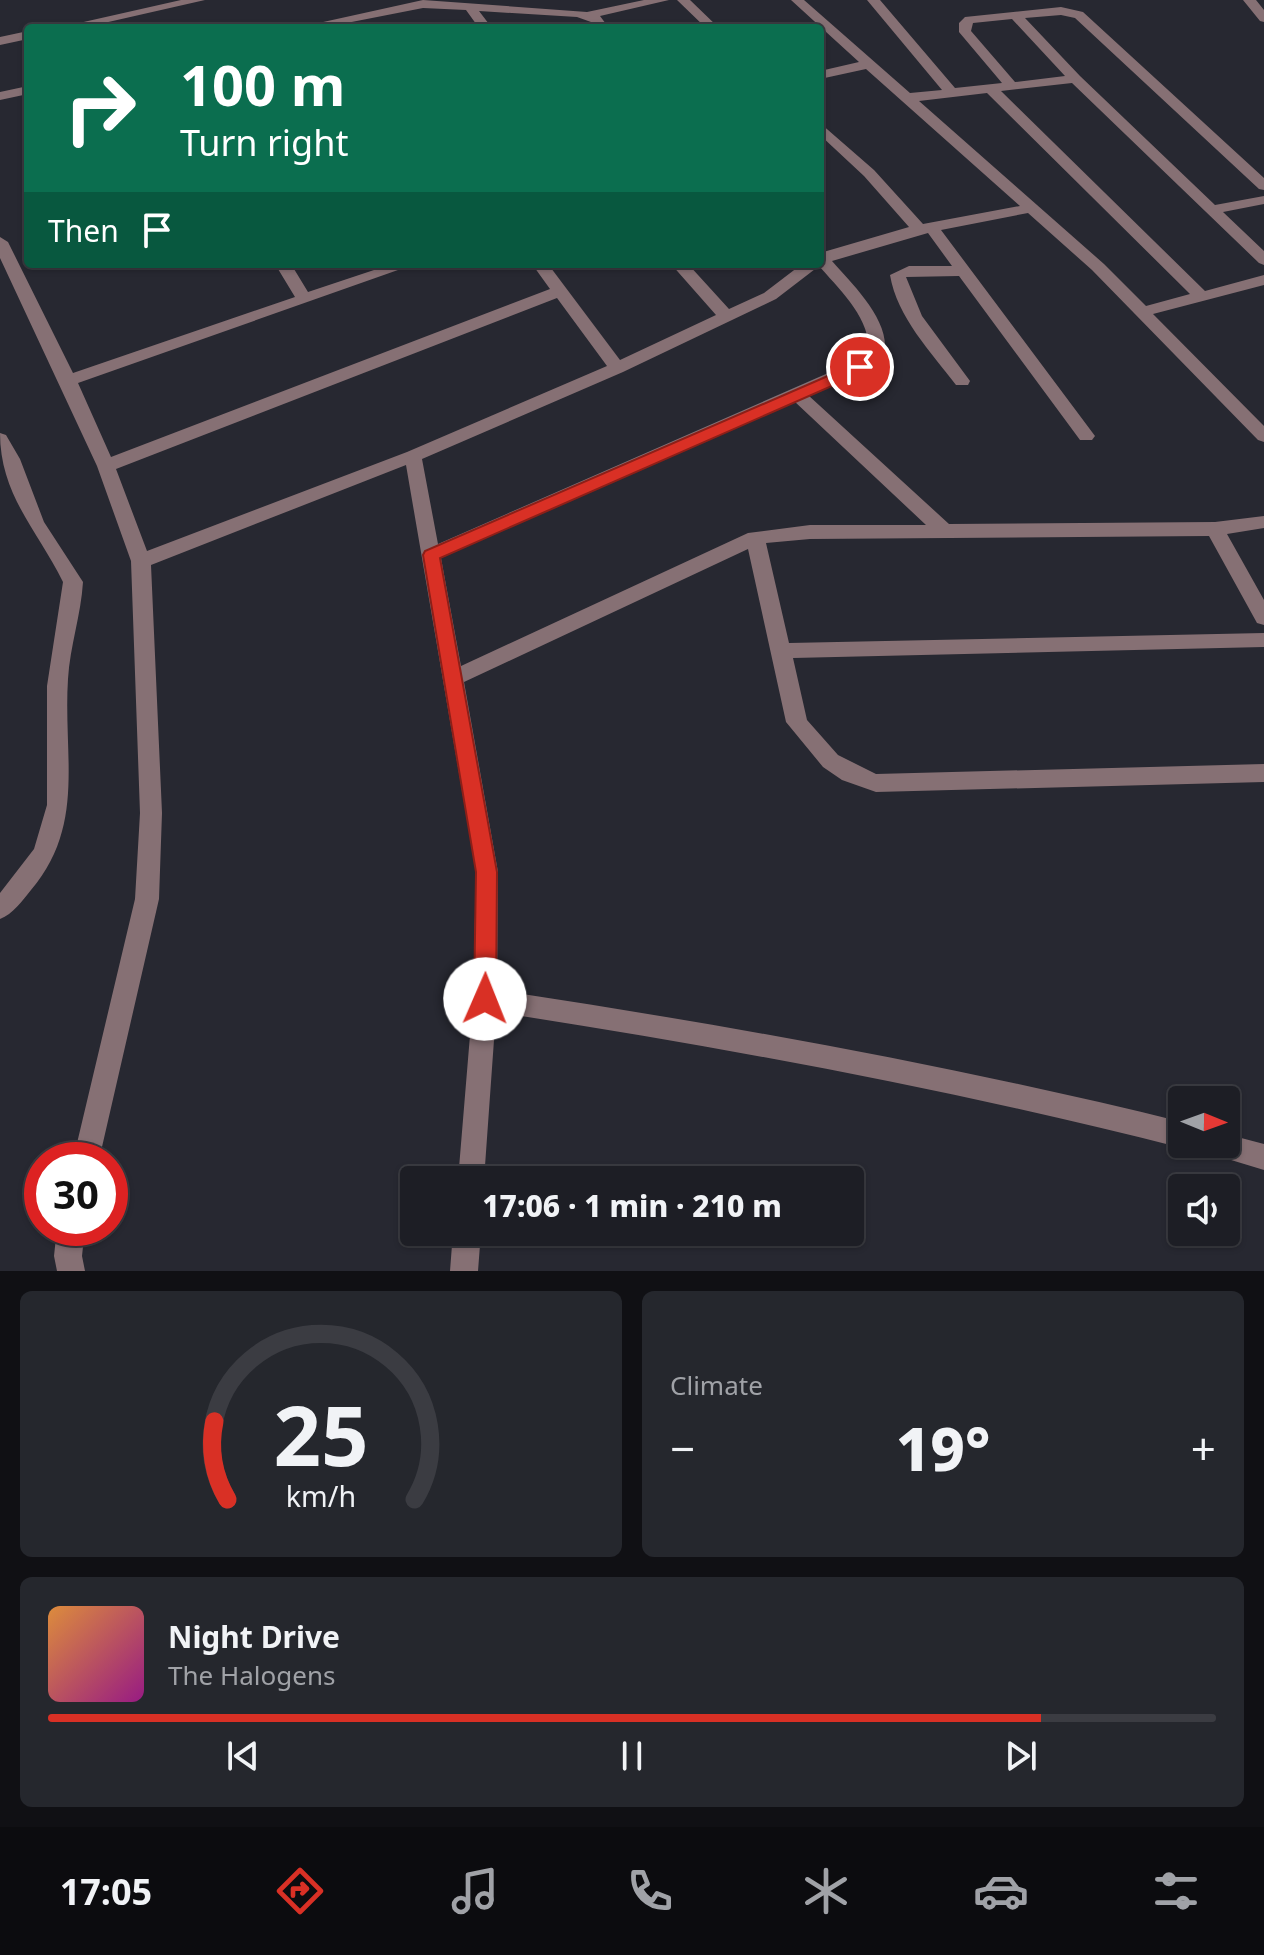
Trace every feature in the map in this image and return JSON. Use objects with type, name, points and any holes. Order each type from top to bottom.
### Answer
[{"type":"street","points":[[79,24],[164,3],[199,0]]},
{"type":"street","points":[[319,24],[423,4],[588,15],[663,0]]},
{"type":"street","points":[[683,0],[709,24]]},
{"type":"street","points":[[797,0],[1098,267],[1264,436]]},
{"type":"street","points":[[873,0],[952,93]]},
{"type":"street","points":[[1249,0],[1264,18]]},
{"type":"street","points":[[469,6],[483,24]]},
{"type":"street","points":[[1012,86],[964,26],[969,20],[1061,11],[1079,15],[1264,186]]},
{"type":"street","points":[[357,15],[364,24]]},
{"type":"street","points":[[588,15],[598,24]]},
{"type":"street","points":[[1015,15],[1075,79],[1264,260]]},
{"type":"street","points":[[0,41],[24,36]]},
{"type":"street","points":[[824,74],[869,64]]},
{"type":"street","points":[[906,98],[1075,79]]},
{"type":"street","points":[[990,88],[1202,297]]},
{"type":"street","points":[[0,96],[24,91]]},
{"type":"street","points":[[824,131],[965,271],[1086,436]]},
{"type":"street","points":[[1212,210],[1264,200]]},
{"type":"street","points":[[824,258],[926,229],[1030,208]]},
{"type":"street","points":[[0,242],[68,380],[106,466],[141,561],[151,813],[147,899],[90,1142]]},
{"type":"street","points":[[431,555],[860,367],[878,354],[873,329],[858,302],[824,266]]},
{"type":"street","points":[[285,268],[304,299]]},
{"type":"street","points":[[68,380],[395,268]]},
{"type":"street","points":[[543,268],[617,368]]},
{"type":"street","points":[[683,268],[726,316]]},
{"type":"street","points":[[141,561],[413,456],[617,368],[770,296],[807,268]]},
{"type":"street","points":[[962,381],[907,304],[898,285],[898,275],[909,271],[965,271]]},
{"type":"street","points":[[1142,312],[1264,280]]},
{"type":"street","points":[[106,466],[560,291]]},
{"type":"street","points":[[797,395],[944,531]]},
{"type":"street","points":[[0,439],[12,457],[22,496],[37,527],[73,582],[57,683],[61,784],[57,817],[44,855],[32,874],[0,909]]},
{"type":"street","points":[[413,456],[487,872],[485,999],[472,1166]]},
{"type":"street","points":[[454,678],[755,538],[810,532],[1215,529],[1264,522]]},
{"type":"street","points":[[1215,529],[1264,618]]},
{"type":"street","points":[[755,538],[797,722],[814,747],[850,776],[876,783],[1264,773]]},
{"type":"street","points":[[781,651],[1264,640]]},
{"type":"street","points":[[485,999],[860,1060],[1102,1113],[1168,1131]]},
{"type":"street","points":[[1240,1150],[1264,1157]]},
{"type":"street","points":[[69,1246],[71,1271]]},
{"type":"street","points":[[464,1271],[466,1246]]},
{"type":"route","points":[[485,999],[487,872],[431,555],[860,367]]}]
